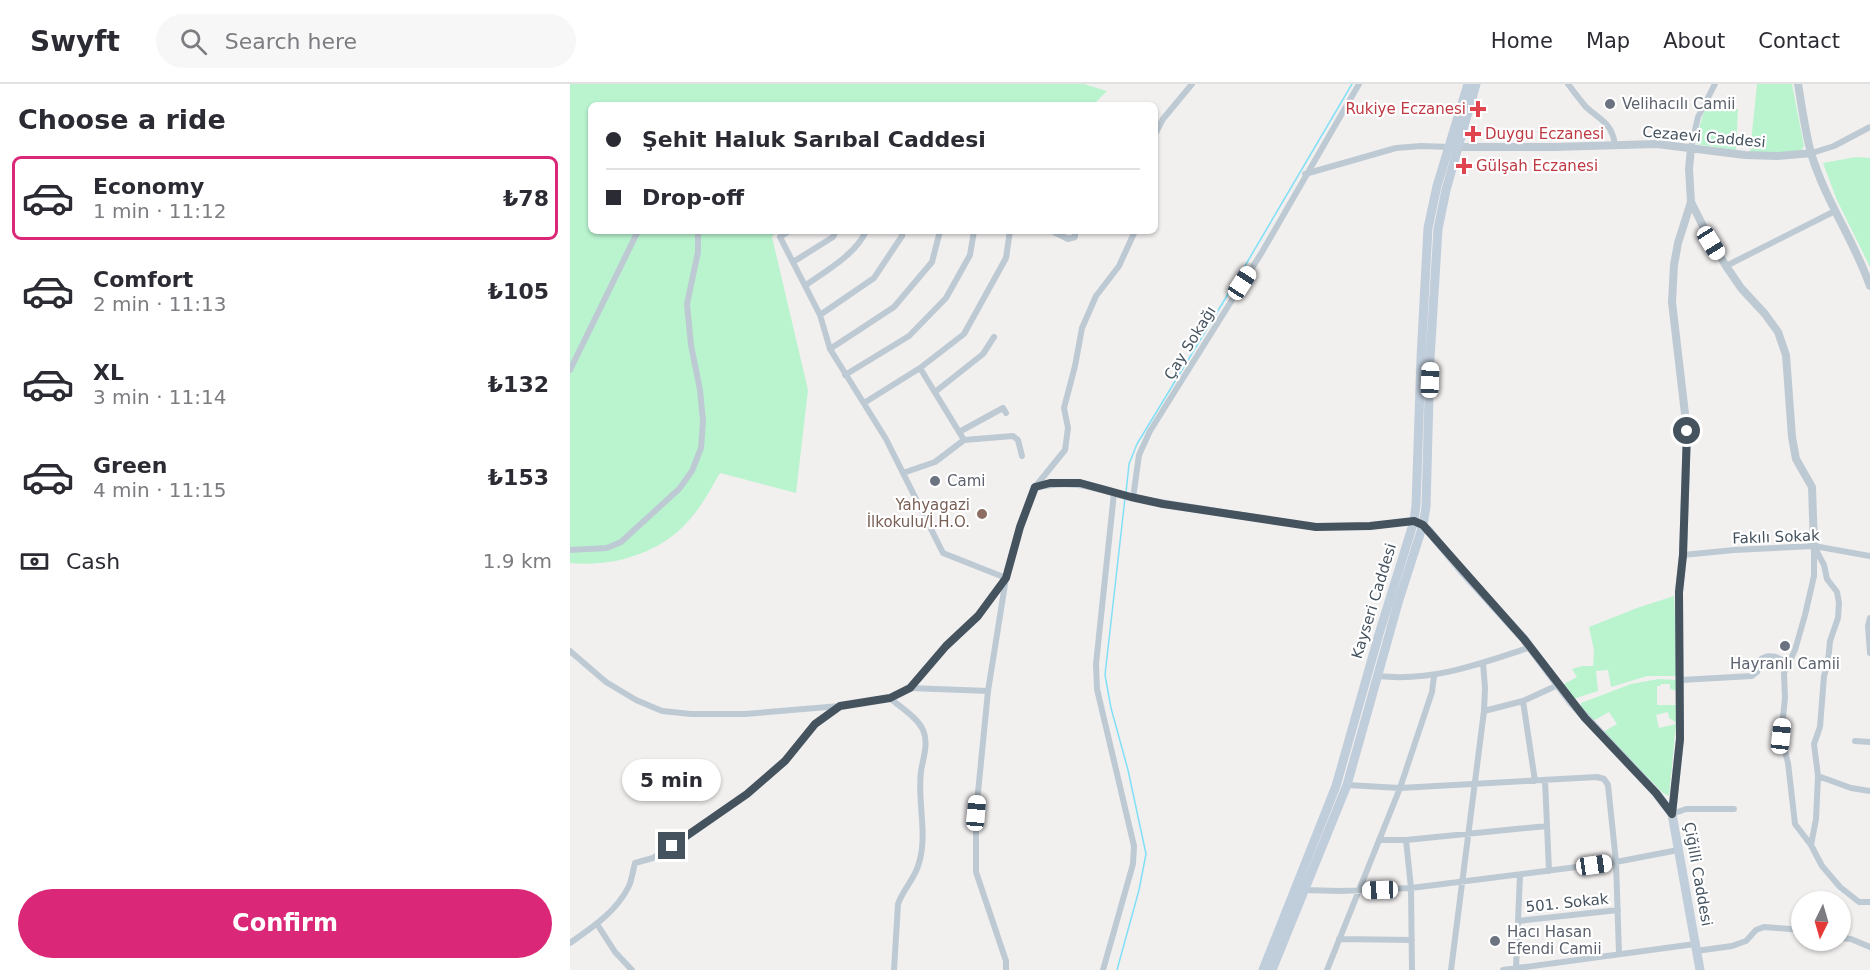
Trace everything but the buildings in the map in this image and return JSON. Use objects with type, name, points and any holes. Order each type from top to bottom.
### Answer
[{"type":"main road","name":"Kayseri Caddesi","points":[[1454,147],[1468,84]]},
{"type":"main road","name":"Kayseri Caddesi","points":[[1272,970],[1347,784],[1418,523],[1416,505],[1428,228],[1437,186],[1454,147],[1476,84]]},
{"type":"main road","name":"Kayseri Caddesi","points":[[1263,970],[1336,786],[1379,634],[1418,523]]},
{"type":"main road","name":"Çiğilli Caddesi","points":[[1418,523],[1531,647],[1585,718],[1656,793],[1672,814],[1700,970]]},
{"type":"street","points":[[1158,128],[1192,84]]},
{"type":"street","name":"Çay Sokağı","points":[[1132,497],[1139,455],[1150,431],[1262,252],[1359,84]]},
{"type":"street","points":[[1568,84],[1586,106],[1607,124],[1615,144]]},
{"type":"street","points":[[1715,84],[1699,113],[1691,148],[1689,169],[1691,201],[1678,243],[1671,302],[1687,431],[1683,555],[1679,592],[1680,739],[1672,814],[1686,809],[1734,808]]},
{"type":"street","points":[[1798,84],[1812,153],[1835,211],[1860,260],[1870,286]]},
{"type":"street","name":"Cezaevi Caddesi","points":[[1454,147],[1657,144],[1745,155],[1777,156],[1812,153],[1834,146],[1870,127]]},
{"type":"street","points":[[1305,174],[1396,148],[1454,147]]},
{"type":"street","points":[[1691,201],[1711,243],[1726,266],[1741,288],[1778,332],[1786,355],[1792,437],[1796,459],[1812,487],[1814,576],[1795,650],[1784,673],[1785,698],[1781,736],[1788,763],[1795,824],[1811,845],[1822,866],[1839,887],[1859,902],[1870,903]]},
{"type":"street","points":[[1726,266],[1835,211]]},
{"type":"street","points":[[570,370],[638,234]]},
{"type":"street","points":[[570,550],[607,548],[621,542],[679,489],[692,471],[701,448],[703,421],[687,304],[698,252],[698,234]]},
{"type":"street","points":[[784,234],[780,237],[820,315],[830,350],[886,439],[943,553],[1006,578]]},
{"type":"street","points":[[793,262],[834,234]]},
{"type":"street","points":[[806,285],[840,262],[865,234]]},
{"type":"street","points":[[820,315],[874,278],[902,234]]},
{"type":"street","points":[[830,350],[894,307],[932,262],[939,234]]},
{"type":"street","points":[[845,375],[909,336],[946,298],[970,255],[974,234]]},
{"type":"street","points":[[864,403],[920,368],[964,334],[1006,258],[1010,234]]},
{"type":"street","points":[[1058,234],[1068,239],[1074,237],[1074,234]]},
{"type":"street","points":[[1006,970],[1006,961],[976,872],[976,813],[988,691],[1006,578],[1020,527],[1035,487],[1065,450],[1068,429],[1064,408],[1082,328],[1096,296],[1119,266],[1134,234]]},
{"type":"street","points":[[935,392],[983,354],[994,337]]},
{"type":"street","points":[[920,368],[964,440]]},
{"type":"street","points":[[959,432],[1002,408],[1006,413]]},
{"type":"street","points":[[903,473],[935,462],[964,440],[1013,436],[1018,440],[1022,456]]},
{"type":"street","points":[[1035,487],[1050,483],[1080,483],[1132,497],[1316,527],[1418,523]]},
{"type":"street","points":[[1103,970],[1133,864],[1134,846],[1097,689],[1096,664],[1114,493]]},
{"type":"street","points":[[1811,845],[1816,819],[1818,776],[1814,744],[1820,727],[1824,676],[1830,641],[1838,618],[1839,603],[1837,592],[1827,579],[1824,565],[1814,546]]},
{"type":"street","name":"Fakılı Sokak","points":[[1683,555],[1814,546],[1870,556]]},
{"type":"street","points":[[570,651],[606,682],[636,700],[662,711],[691,714],[745,714],[840,706],[890,698],[910,688],[946,646],[978,616],[1006,578]]},
{"type":"street","points":[[1870,618],[1868,626],[1870,653]]},
{"type":"street","points":[[1378,676],[1407,678],[1434,676],[1531,647]]},
{"type":"street","points":[[1681,680],[1752,676],[1757,672],[1760,660],[1766,656],[1780,658],[1789,664]]},
{"type":"street","points":[[1451,970],[1484,711],[1483,663]]},
{"type":"street","points":[[1327,970],[1400,788],[1432,692],[1434,676]]},
{"type":"street","points":[[1484,711],[1522,701],[1558,685]]},
{"type":"street","points":[[910,688],[988,691]]},
{"type":"street","points":[[890,698],[918,722],[924,731],[926,743],[920,789],[921,856],[914,876],[898,904],[894,970]]},
{"type":"street","points":[[1522,701],[1535,781]]},
{"type":"street","points":[[570,943],[611,911],[630,885],[635,863],[653,858],[747,794],[785,761],[815,724],[840,706]]},
{"type":"street","points":[[1855,741],[1870,742]]},
{"type":"street","points":[[1818,776],[1851,788],[1870,791]]},
{"type":"street","points":[[1347,784],[1400,788],[1597,777],[1606,781],[1616,862],[1619,954]]},
{"type":"street","points":[[1545,780],[1549,871]]},
{"type":"street","points":[[1379,840],[1406,840],[1547,826]]},
{"type":"street","points":[[1406,840],[1411,888],[1412,970]]},
{"type":"street","points":[[1304,890],[1358,891],[1411,888],[1616,862],[1678,850]]},
{"type":"street","points":[[1516,968],[1520,874]]},
{"type":"street","name":"501. Sokak","points":[[1518,921],[1618,910]]},
{"type":"street","points":[[597,924],[615,952],[632,970]]},
{"type":"street","points":[[1503,970],[1619,954],[1732,946],[1746,941],[1756,930],[1764,927],[1791,929]]},
{"type":"street","points":[[1339,939],[1412,940]]},
{"type":"street","points":[[1851,939],[1870,947]]},
{"type":"green space","points":[[570,84],[1084,84],[1107,91],[1096,102],[588,102],[588,234],[774,234],[772,237],[808,390],[796,493],[720,473],[699,508],[683,527],[655,547],[623,559],[588,564],[570,563]]},
{"type":"green space","points":[[1757,84],[1792,84],[1804,146],[1801,150],[1750,152]]},
{"type":"green space","points":[[1705,108],[1738,109],[1736,150],[1696,144]]},
{"type":"green space","points":[[1856,157],[1870,158],[1870,267],[1836,198],[1823,163]]},
{"type":"green space","points":[[1674,596],[1678,676],[1647,676],[1611,687],[1608,670],[1596,671],[1598,691],[1573,699],[1564,684],[1577,677],[1572,669],[1593,666],[1594,650],[1589,627]]},
{"type":"green space","points":[[1659,679],[1678,680],[1678,691],[1670,689],[1670,684],[1657,686],[1657,705],[1678,705],[1677,723],[1669,718],[1668,712],[1656,715],[1659,728],[1676,724],[1669,796],[1663,793],[1603,732],[1617,724],[1609,712],[1593,721],[1581,707],[1581,703],[1631,684]]},
{"type":"waterway","points":[[1126,493],[1129,464],[1137,444],[1352,84]]},
{"type":"waterway","points":[[1117,970],[1139,890],[1146,854],[1105,675],[1125,498]]},
{"type":"place","name":"Velihacılı Camii","points":[[1610,104]]},
{"type":"place","name":"Rukiye Eczanesi","points":[[1478,109]]},
{"type":"place","name":"Duygu Eczanesi","points":[[1473,134]]},
{"type":"place","name":"Gülşah Eczanesi","points":[[1464,166]]},
{"type":"place","name":"Cami","points":[[935,481]]},
{"type":"place","name":"Yahyagazi İlkokulu/İ.H.O.","points":[[982,514]]},
{"type":"place","name":"Hayranlı Camii","points":[[1785,646]]},
{"type":"place","name":"Hacı Hasan Efendi Camii","points":[[1495,941]]},
{"type":"route","points":[[672,846],[747,794],[785,761],[815,724],[840,706],[890,698],[910,688],[946,646],[978,616],[1006,578],[1020,527],[1035,487],[1050,483],[1080,483],[1163,504],[1305,526],[1331,528],[1414,521],[1423,525],[1524,639],[1572,703],[1656,793],[1672,814],[1680,739],[1679,592],[1683,555],[1687,431]]}]
